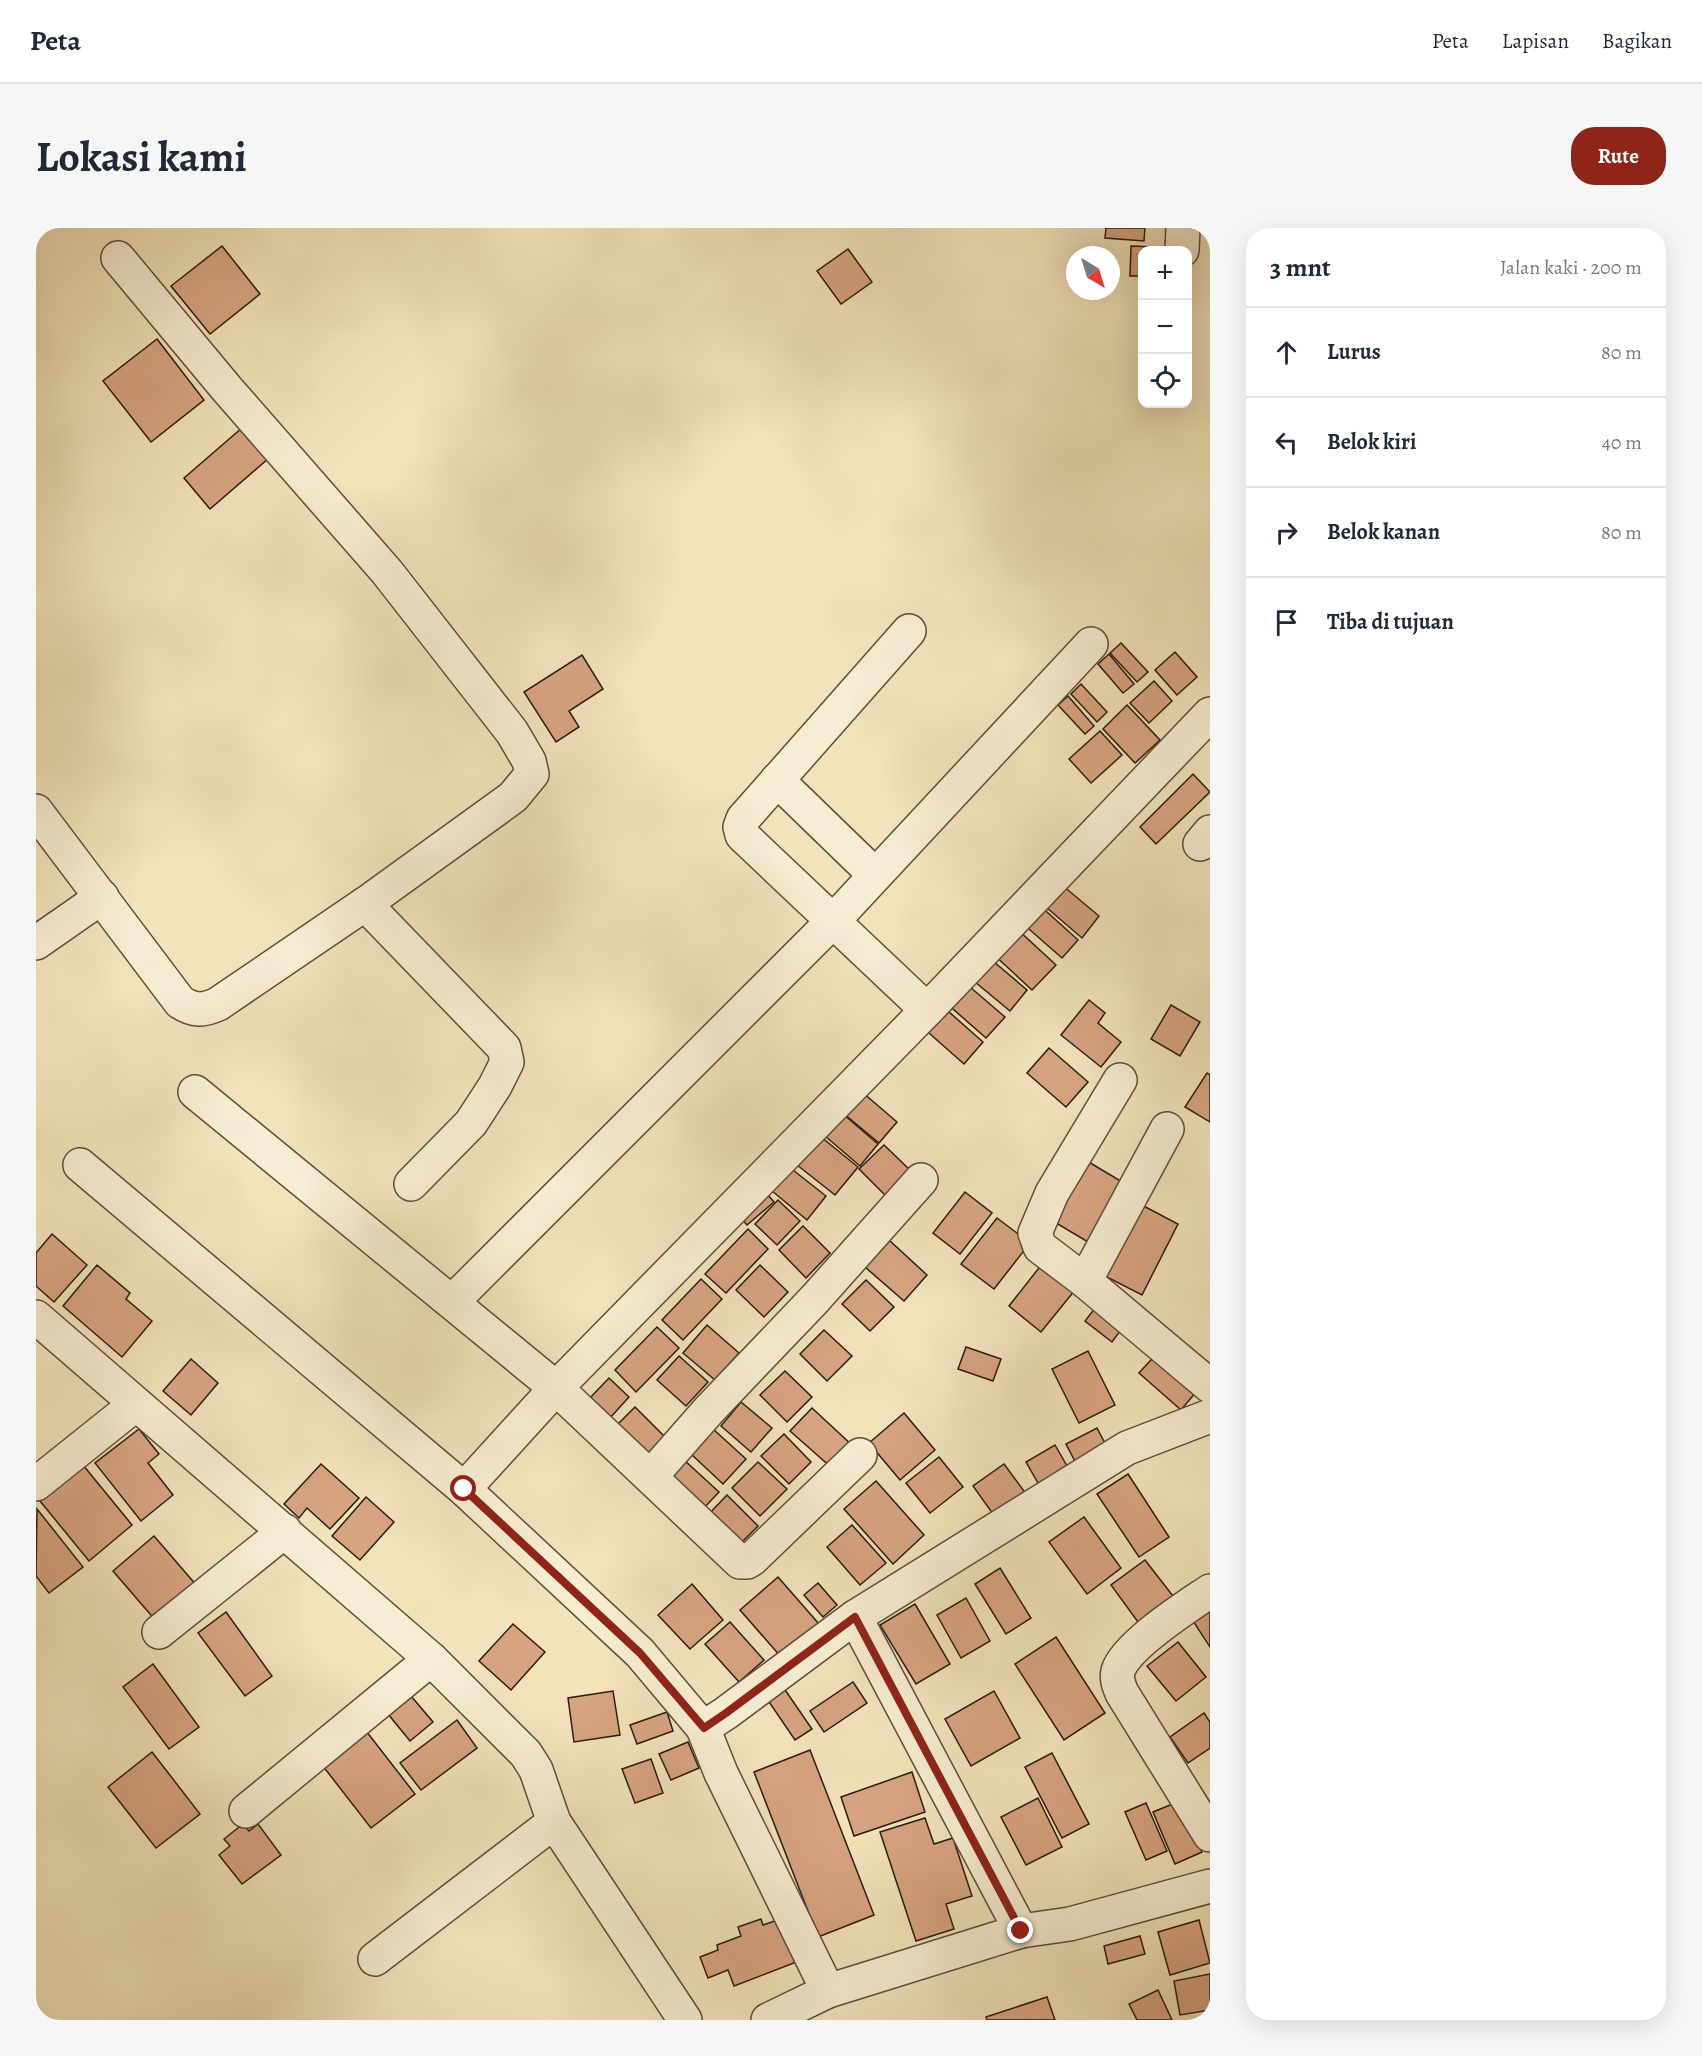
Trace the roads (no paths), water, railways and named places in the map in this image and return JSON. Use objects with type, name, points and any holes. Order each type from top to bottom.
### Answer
[{"type":"street","points":[[1182,246],[1183,228]]},
{"type":"street","points":[[36,811],[180,1002],[190,1008],[205,1010],[218,1004],[365,904],[513,797],[532,774],[529,761],[512,732],[387,572],[227,390],[118,258]]},
{"type":"street","points":[[909,630],[743,819],[740,827],[742,835],[927,1010]]},
{"type":"street","points":[[452,1302],[833,921],[1091,644]]},
{"type":"street","points":[[464,1489],[556,1388],[927,1010],[1210,714]]},
{"type":"street","points":[[777,780],[875,875]]},
{"type":"street","points":[[36,943],[102,897]]},
{"type":"street","points":[[365,904],[504,1048],[507,1062],[495,1086],[471,1123],[411,1184]]},
{"type":"street","points":[[1120,1080],[1052,1193],[1035,1233],[1040,1247],[1085,1281],[1210,1386]]},
{"type":"street","points":[[195,1092],[556,1388],[740,1562],[752,1559],[860,1455]]},
{"type":"street","points":[[1085,1281],[1167,1129]]},
{"type":"street","points":[[80,1165],[464,1489],[640,1653],[704,1728],[721,1773],[828,1991]]},
{"type":"street","points":[[651,1476],[709,1410],[814,1300],[921,1180]]},
{"type":"street","points":[[36,1317],[430,1659],[526,1754],[537,1770],[554,1822],[685,2020]]},
{"type":"street","points":[[36,1484],[136,1404]]},
{"type":"street","points":[[704,1728],[855,1617],[1127,1448],[1210,1416]]},
{"type":"street","points":[[159,1632],[285,1531]]},
{"type":"street","points":[[1210,1591],[1144,1639],[1127,1656],[1118,1670],[1117,1682],[1210,1835]]},
{"type":"street","points":[[855,1617],[1021,1931]]},
{"type":"street","points":[[246,1811],[430,1659]]},
{"type":"street","points":[[375,1959],[554,1822]]},
{"type":"street","points":[[768,2020],[828,1991],[1021,1931],[1070,1924],[1210,1886]]}]
